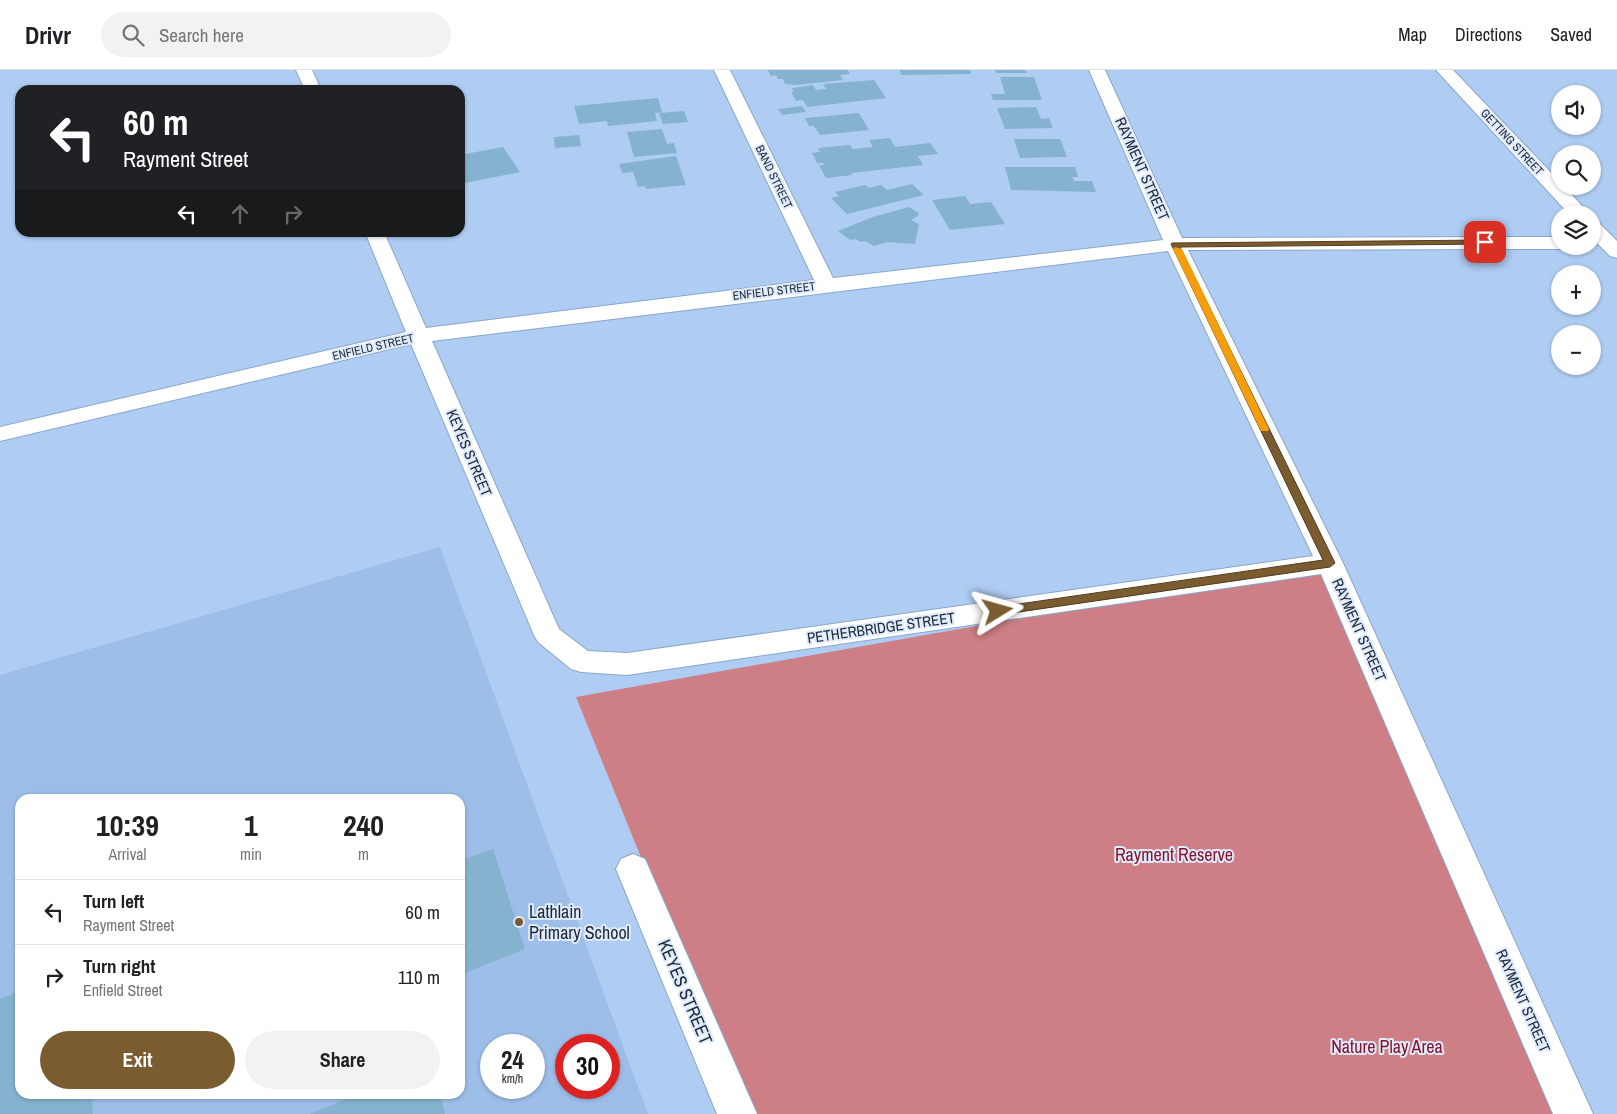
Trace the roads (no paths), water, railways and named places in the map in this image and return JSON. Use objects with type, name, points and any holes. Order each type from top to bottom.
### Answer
[{"type":"street","points":[[304,70],[310,85]]},
{"type":"street","name":"BAND STREET","points":[[722,70],[826,284]]},
{"type":"street","name":"RAYMENT STREET","points":[[1097,70],[1175,244],[1330,563],[1572,1114]]},
{"type":"street","name":"GETTING STREET","points":[[1444,70],[1572,205]]},
{"type":"street","name":"KEYES STREET","points":[[376,237],[548,635],[581,661]]},
{"type":"street","name":"ENFIELD STREET","points":[[0,434],[418,336],[826,284],[1175,244],[1551,243]]},
{"type":"street","name":"PETHERBRIDGE STREET","points":[[581,661],[627,664],[1330,563]]},
{"type":"street","name":"KEYES STREET","points":[[633,869],[738,1114]]},
{"type":"place","name":"Lathlain Primary School","points":[[519,922]]},
{"type":"park label","name":"Rayment Reserve","points":[[1174,855]]},
{"type":"park label","name":"Nature Play Area","points":[[1387,1047]]}]
